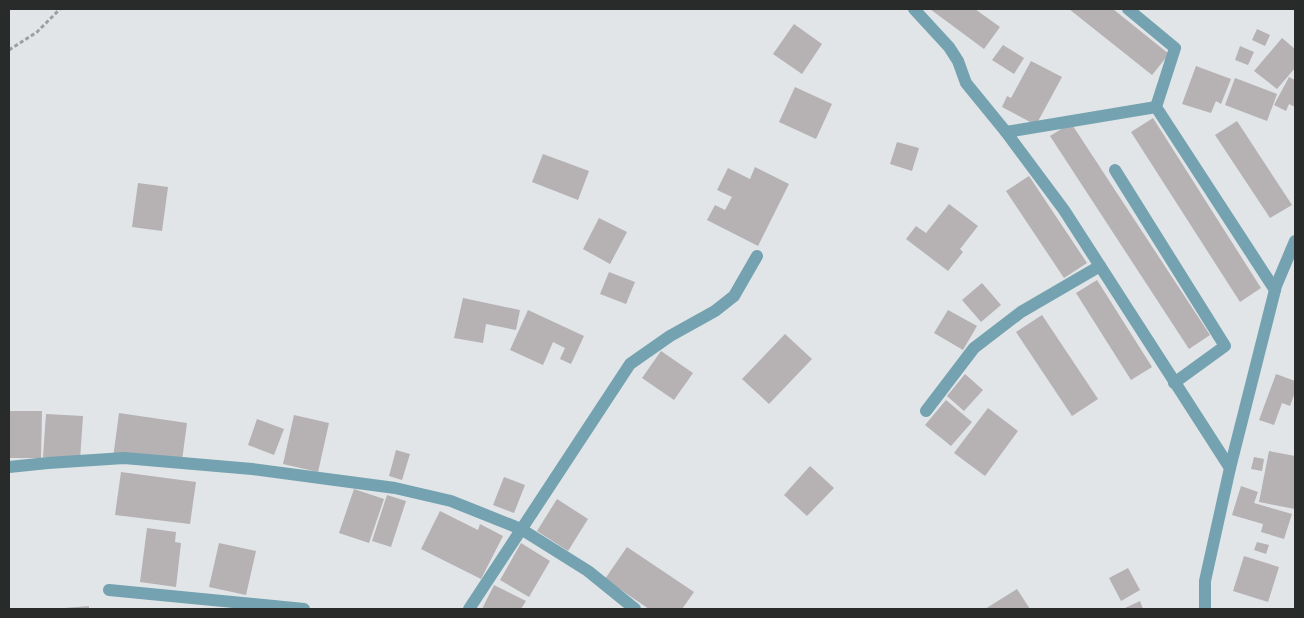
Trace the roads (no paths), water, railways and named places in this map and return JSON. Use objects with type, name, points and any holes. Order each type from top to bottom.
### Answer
[{"type":"street","points":[[914,9],[950,47],[958,61],[966,83],[1006,132],[1064,210],[1230,468]]},
{"type":"street","points":[[1128,9],[1175,48],[1156,107]]},
{"type":"street","points":[[1006,132],[1156,107]]},
{"type":"street","points":[[1156,107],[1275,290]]},
{"type":"street","points":[[1115,170],[1225,346],[1174,383]]},
{"type":"street","points":[[1205,609],[1205,581],[1230,468],[1275,290],[1295,241]]},
{"type":"street","points":[[469,609],[630,364],[670,336],[715,311],[734,296],[758,256]]},
{"type":"street","points":[[926,411],[974,348],[1021,312],[1100,266]]},
{"type":"street","points":[[9,467],[124,458],[252,470],[395,488],[451,501],[521,529],[588,571],[635,609]]},
{"type":"street","points":[[109,590],[304,609]]}]
